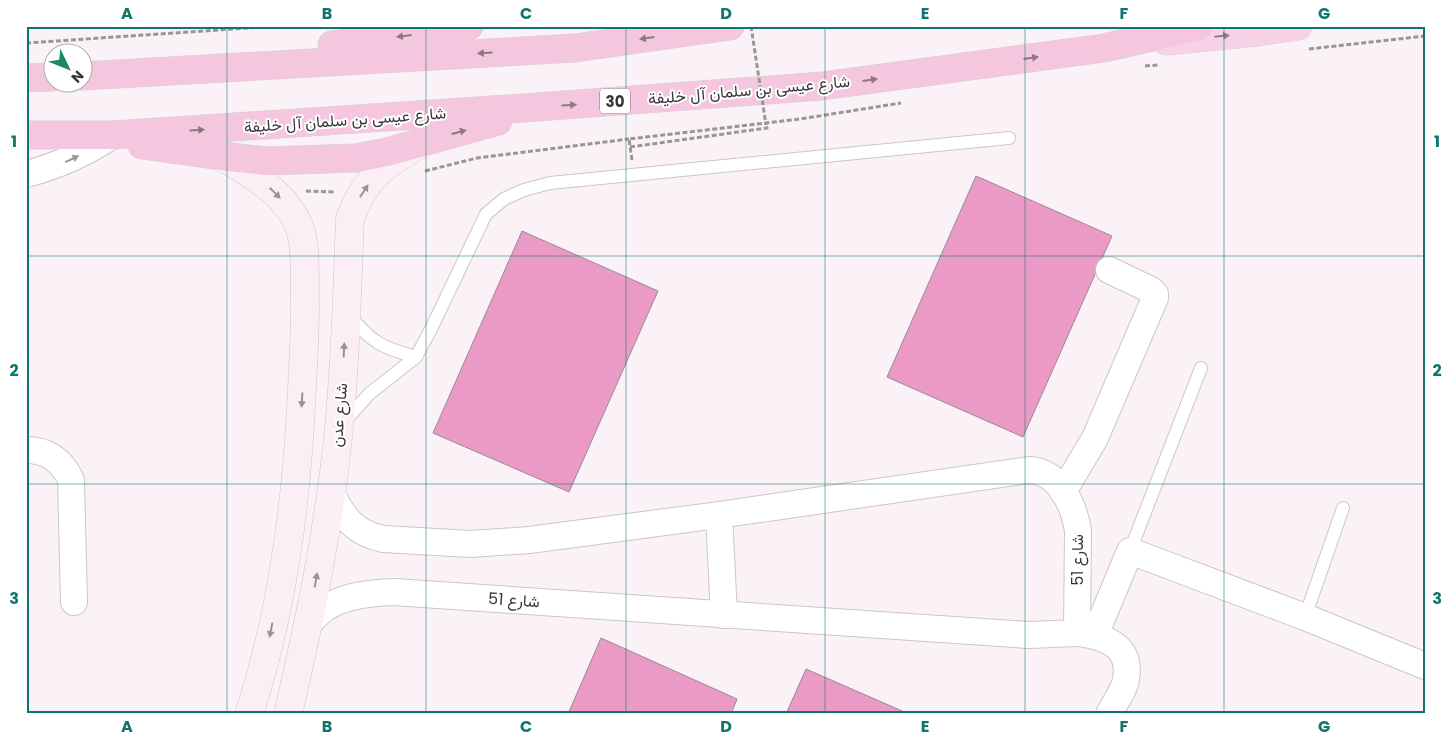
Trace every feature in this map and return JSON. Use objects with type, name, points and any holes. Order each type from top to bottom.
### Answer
[{"type":"highway","points":[[92,75],[429,33],[469,26]]},
{"type":"highway","points":[[92,75],[575,48],[730,26]]},
{"type":"highway","name":"شارع عيسى بن سلمان آل خليفة","points":[[26,135],[113,136],[822,86],[1104,48],[1198,26]]},
{"type":"highway","points":[[1104,48],[1298,26]]},
{"type":"highway","points":[[26,78],[42,77]]},
{"type":"highway","points":[[113,136],[130,143],[267,161],[356,158],[387,152],[485,125],[537,107]]},
{"type":"main road","name":"شارع عدن","points":[[288,714],[310,621],[331,492],[339,427],[350,219],[362,193],[376,174],[421,143]]},
{"type":"main road","points":[[221,156],[261,180],[285,204],[300,230],[303,246],[305,335],[296,486],[283,568],[264,659],[249,712]]},
{"type":"main road","points":[[304,287],[321,270],[331,269],[340,274],[347,283]]},
{"type":"main road","points":[[264,659],[268,669],[274,675],[282,677],[289,675],[299,666]]},
{"type":"main road","points":[[249,712],[268,704],[276,707],[283,714]]},
{"type":"street","points":[[26,174],[68,161],[91,150],[113,136]]},
{"type":"street","points":[[1063,492],[1095,438],[1155,298],[1155,294],[1151,290],[1109,270]]},
{"type":"street","points":[[26,450],[36,450],[54,457],[67,471],[71,480],[74,602]]},
{"type":"street","name":"شارع 51","points":[[310,621],[325,608],[353,597],[394,592],[1029,635],[1086,634],[1078,531],[1074,511],[1063,492],[1048,476],[1038,471],[1029,470],[719,515],[497,544],[384,539],[366,534],[353,526],[344,517],[331,492]]},
{"type":"street","points":[[719,515],[724,614]]},
{"type":"street","points":[[1109,714],[1126,680],[1127,661],[1118,648],[1110,641],[1086,634],[1130,551],[1305,617],[1425,666]]},
{"type":"lane","points":[[339,427],[369,394],[416,357],[486,214],[504,199],[524,190],[559,182],[1009,138]]},
{"type":"lane","points":[[346,311],[359,328],[380,345],[416,357]]},
{"type":"lane","points":[[1130,551],[1201,368]]},
{"type":"lane","points":[[1305,617],[1343,508]]},
{"type":"path","points":[[26,43],[278,26]]},
{"type":"path","points":[[630,148],[767,128],[752,26]]},
{"type":"path","points":[[416,173],[477,158],[629,139]]},
{"type":"path","points":[[273,191],[362,193]]},
{"type":"building","points":[[976,176],[1112,236],[1023,437],[887,377]]},
{"type":"building","points":[[522,231],[658,291],[569,492],[433,433]]},
{"type":"building","points":[[601,638],[737,699],[731,714],[568,714]]},
{"type":"building","points":[[806,669],[909,714],[786,714]]}]
